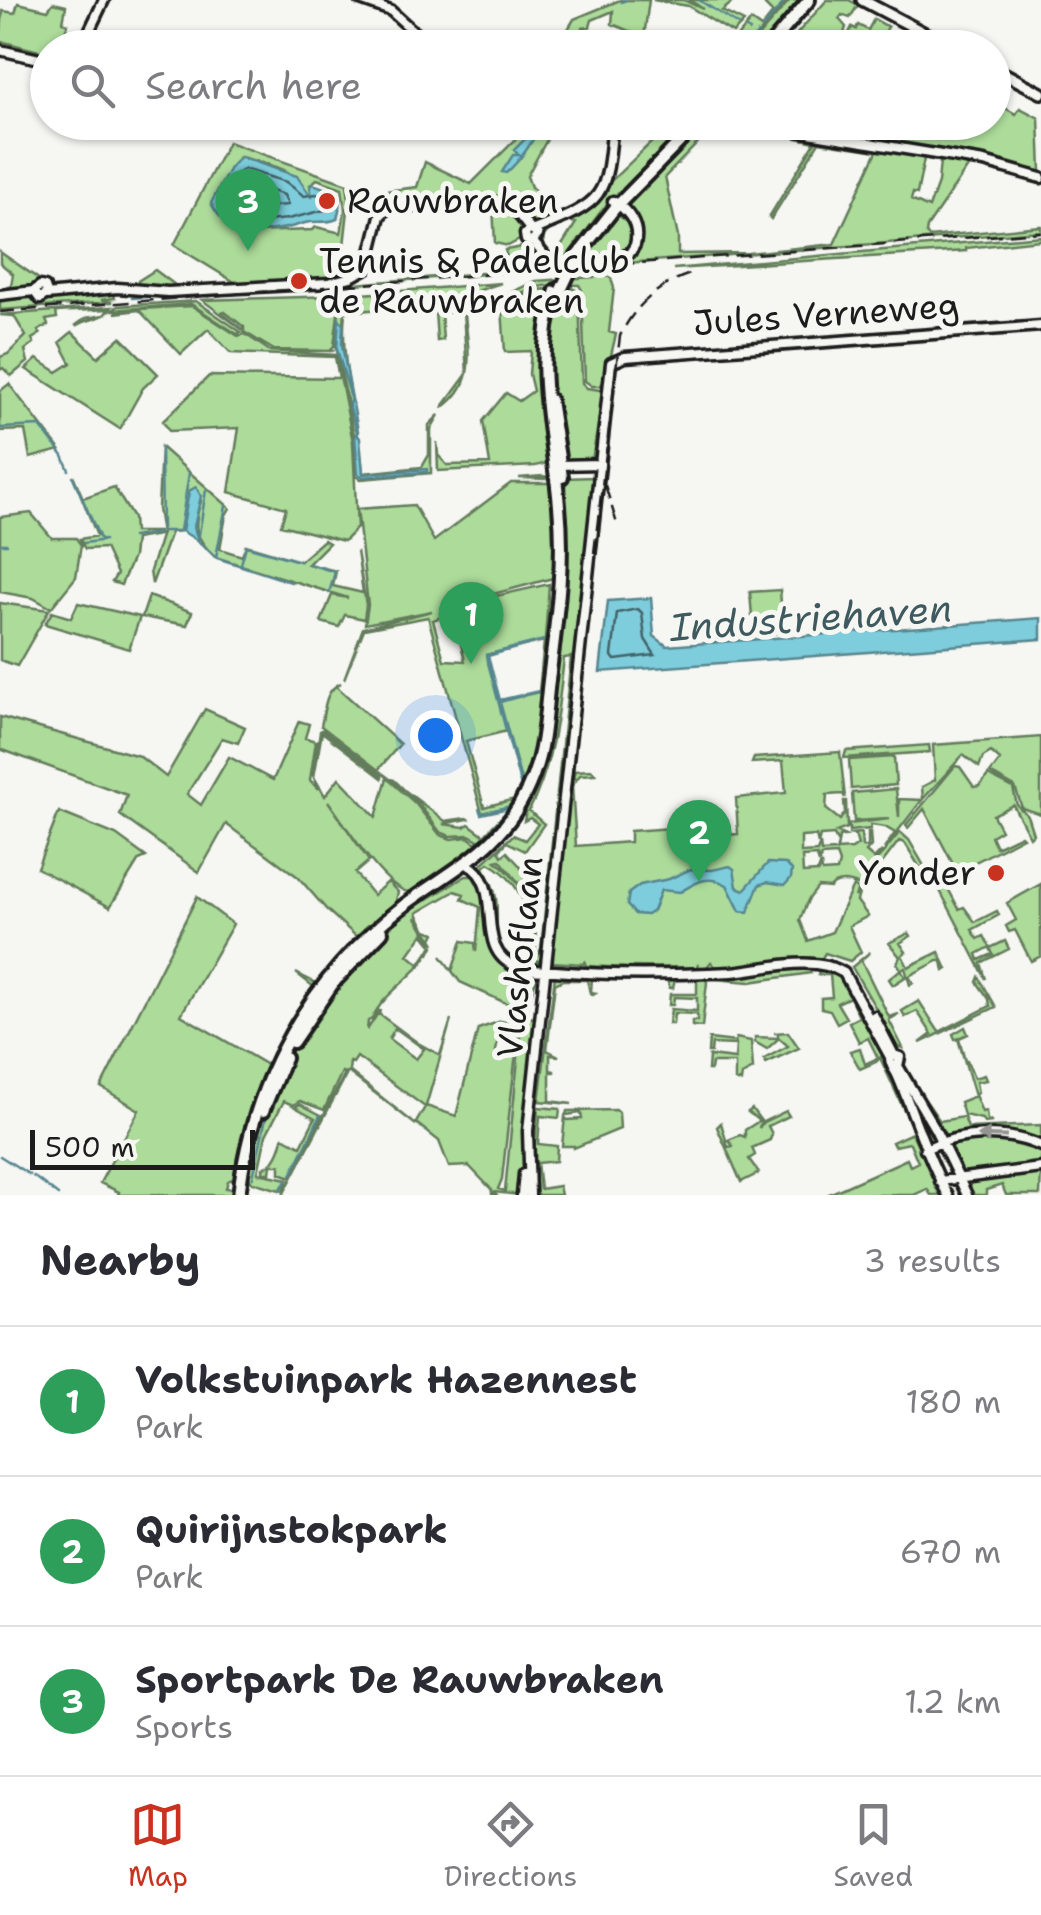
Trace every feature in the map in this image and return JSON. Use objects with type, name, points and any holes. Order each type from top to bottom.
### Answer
[{"type":"main road","points":[[779,30],[805,0]]},
{"type":"main road","points":[[862,0],[920,30]]},
{"type":"main road","points":[[1011,77],[1041,92]]},
{"type":"main road","points":[[242,1195],[260,1098],[288,1037],[309,1003],[365,938],[406,903],[470,867],[513,814],[532,780],[541,750],[561,574],[548,360],[558,290],[574,256],[676,140]]},
{"type":"main road","points":[[574,256],[682,140]]},
{"type":"street","points":[[90,30],[104,0]]},
{"type":"street","points":[[360,0],[391,11],[412,30]]},
{"type":"street","points":[[0,50],[30,57]]},
{"type":"street","points":[[533,235],[580,211],[604,186],[611,140]]},
{"type":"street","points":[[851,140],[984,162],[1041,178]]},
{"type":"street","points":[[0,295],[34,293],[42,286],[47,293],[58,294],[116,288],[186,291],[328,283],[359,273],[370,260],[380,219],[394,208],[495,202],[512,208],[548,258],[560,264],[616,257],[627,250],[633,238],[632,228],[617,206]]},
{"type":"street","name":"Jules Verneweg","points":[[614,359],[1041,326]]},
{"type":"street","name":"Vlashoflaan","points":[[522,1195],[597,466],[610,365],[614,359]]},
{"type":"street","points":[[557,467],[597,466]]},
{"type":"street","points":[[470,867],[485,896],[487,940],[494,954],[512,970],[709,973],[828,965],[847,976],[892,1056],[889,1063],[896,1067],[942,1141],[967,1195]]},
{"type":"street","points":[[896,1067],[925,1150],[948,1195]]},
{"type":"street","points":[[925,1150],[942,1141],[995,1136],[1041,1146]]},
{"type":"street","name":"Vlashoflaan","points":[[527,1150],[530,1195]]},
{"type":"street","points":[[940,1181],[1041,1168]]},
{"type":"green space","points":[[620,0],[649,0],[645,30],[627,30],[612,24],[613,11],[592,20],[590,27],[568,30],[574,19]]},
{"type":"green space","points":[[653,0],[684,0],[703,9],[690,0],[735,0],[722,11],[744,22],[736,30],[728,30],[688,6]]},
{"type":"green space","points":[[788,0],[763,30],[743,30],[751,21],[761,28],[773,13],[765,5]]},
{"type":"green space","points":[[790,0],[799,0],[773,30],[764,30]]},
{"type":"green space","points":[[827,0],[849,0],[858,5],[850,18],[842,15],[839,19],[845,30],[800,30]]},
{"type":"green space","points":[[18,3],[48,10],[53,3],[66,6],[63,22],[68,24],[65,30],[30,30],[30,49],[0,41],[3,11],[15,13]]},
{"type":"green space","points":[[874,19],[888,27],[886,30],[868,30]]},
{"type":"green space","points":[[1020,108],[1039,118],[1041,172],[1032,169],[1038,175],[1004,166],[1005,161],[1002,165],[988,161],[987,157],[986,161],[872,140],[1011,140],[1011,111],[1016,114]]},
{"type":"green space","points":[[515,140],[528,140],[506,173],[532,140],[547,140],[527,176],[531,187],[558,211],[554,219],[529,226],[519,213],[491,200],[352,209],[352,195],[417,187],[425,162],[471,184]]},
{"type":"green space","points":[[654,140],[672,140],[602,210],[564,260],[583,259],[616,215],[630,227],[628,246],[604,259],[555,262],[540,245],[541,233],[556,223],[543,243],[554,258],[576,223],[564,220]]},
{"type":"green space","points":[[685,140],[701,140],[665,177],[678,254],[748,253],[834,244],[877,151],[819,142],[769,217],[815,142],[806,140],[834,140],[925,154],[917,194],[913,193],[911,200],[929,208],[938,183],[940,161],[928,159],[929,156],[980,162],[1041,179],[970,164],[927,227],[929,237],[1041,226],[1041,231],[343,285],[493,272],[496,267],[509,265],[505,250],[527,246],[535,247],[553,265],[618,260],[637,246],[624,203]]},
{"type":"green space","points":[[228,142],[347,184],[344,246],[334,254],[335,258],[342,258],[340,279],[236,288],[236,283],[174,245]],"holes":[[[238,158],[292,175],[314,203],[310,185],[317,179],[342,188],[345,210],[341,233],[316,227],[254,232],[242,229]]]},
{"type":"green space","points":[[497,203],[513,211],[524,231],[521,239],[508,246],[495,243],[493,206],[389,213]]},
{"type":"green space","points":[[1041,236],[1041,240],[966,251],[673,269]]},
{"type":"green space","points":[[0,252],[40,280],[40,284],[0,290],[11,286],[13,274],[0,263]]},
{"type":"green space","points":[[155,270],[179,288],[118,286],[136,282]]},
{"type":"green space","points":[[607,276],[614,288],[609,332],[616,334],[605,381],[600,386],[585,381],[579,285],[542,286],[493,304],[469,306],[490,302],[536,281]]},
{"type":"green space","points":[[501,283],[468,294],[433,297],[432,305],[345,312],[347,372],[363,473],[422,467],[429,455],[429,425],[439,415],[431,429],[431,473],[361,479],[356,476],[355,440],[336,346],[340,299],[331,349],[335,350],[331,351],[274,350],[244,332],[244,327],[225,312],[222,313],[243,330],[202,300],[337,296]]},
{"type":"green space","points":[[569,287],[579,296],[582,383],[603,395],[592,460],[562,461],[551,376],[553,334],[563,292],[559,291],[542,403],[548,463],[438,471],[437,442],[438,455],[447,465],[490,464],[483,421],[506,393],[519,401],[533,391],[529,374],[531,351],[505,352],[502,308],[496,307],[537,290]]},
{"type":"green space","points":[[112,290],[115,298],[101,300],[113,302],[0,310],[0,299],[39,299]]},
{"type":"green space","points":[[196,301],[241,332],[237,334],[191,304],[113,310],[118,306]]},
{"type":"green space","points":[[192,306],[270,351],[336,355],[353,442],[357,528],[344,541],[281,525],[286,508],[229,492],[239,428],[169,431],[163,421],[209,376],[339,378],[335,357],[231,353],[208,329],[181,354],[139,310],[115,313],[122,310]]},
{"type":"green space","points":[[112,307],[104,315],[109,309],[56,312],[57,318],[46,320],[48,325],[38,331],[40,334],[32,339],[34,343],[25,350],[28,362],[11,376],[3,368],[0,370],[0,357],[26,336],[14,316],[0,315]]},
{"type":"green space","points":[[461,309],[441,313],[443,340],[437,341],[435,311]]},
{"type":"green space","points":[[463,312],[469,354],[467,372]]},
{"type":"green space","points":[[72,332],[98,357],[121,337],[158,374],[143,388],[120,429],[26,369],[37,359],[57,372],[71,363],[60,342]]},
{"type":"green space","points":[[466,375],[461,388],[442,408]]},
{"type":"green space","points":[[9,384],[60,450],[30,458],[25,430],[0,431],[0,391]]},
{"type":"green space","points":[[161,447],[230,508],[220,549],[242,556],[246,545],[300,561],[324,540],[329,543],[308,564],[336,571],[333,586],[363,593],[357,551],[366,605],[364,619],[345,615],[339,627],[321,622],[332,595],[348,598],[215,557],[197,532],[201,501],[189,491],[182,531],[171,532],[152,584],[150,571],[162,533],[158,509]]},
{"type":"green space","points":[[73,475],[83,498],[114,487],[133,518],[134,532],[159,532],[135,539],[133,557],[121,585],[112,582],[117,574],[105,548],[85,549],[80,539],[97,536]]},
{"type":"green space","points":[[593,477],[566,748],[562,751],[566,754],[543,962],[535,960],[538,969],[516,965],[493,940],[491,895],[479,867],[513,835],[525,840],[538,824],[530,818],[524,821],[546,759],[551,728],[567,572],[565,478]],"holes":[[[571,657],[541,949],[536,957],[535,897],[520,866],[507,852],[502,856],[499,851],[507,842],[525,851],[544,824],[529,811],[549,755],[564,658]],[[496,861],[507,868],[518,883],[528,898],[535,960],[530,946],[527,902],[517,882]],[[489,863],[512,882],[526,909],[531,961],[525,964],[505,952],[497,937],[495,894],[483,868]]]},
{"type":"green space","points":[[519,478],[554,479],[558,521],[555,604],[538,742],[525,787],[514,809],[475,855],[361,939],[311,998],[290,1030],[258,1101],[238,1176],[228,1181],[226,1188],[234,1189],[238,1195],[118,1195],[119,1192],[100,1183],[139,1110],[101,1087],[197,897],[233,924],[181,1015],[267,1065],[314,987],[296,973],[316,983],[357,937],[298,877],[226,824],[199,872],[120,815],[127,795],[0,749],[0,717],[139,756],[166,777],[205,709],[245,727],[238,743],[222,738],[187,794],[201,805],[229,757],[273,780],[299,721],[309,724],[305,738],[316,741],[310,780],[317,788],[313,775],[322,730],[382,775],[322,732],[314,777],[325,796],[339,778],[376,817],[387,778],[415,803],[440,835],[451,839],[468,837],[476,843],[478,840],[469,835],[440,832],[405,791],[445,821],[468,819],[443,824],[469,824],[484,835],[508,810],[496,828],[515,801],[524,782],[535,751],[522,785],[507,731],[466,741],[484,807],[515,799],[511,806],[482,813],[428,617],[364,629],[344,679],[363,628],[432,611],[365,624],[368,605],[357,509],[414,505],[434,541],[511,483],[550,483],[549,479]],"holes":[[[553,578],[541,693],[549,584],[452,606],[465,661],[444,660],[433,620],[450,614],[448,607],[441,608]],[[544,641],[539,692],[499,701],[486,655]],[[328,801],[376,866],[408,892],[395,905],[398,892],[388,882],[373,895],[355,873],[369,861]]]},
{"type":"green space","points":[[31,513],[52,538],[76,538],[81,545],[76,577],[51,608],[33,598],[0,592],[0,517]]},
{"type":"green space","points":[[780,590],[783,629],[758,635],[750,592]]},
{"type":"green space","points":[[149,596],[192,612],[187,625],[142,617]]},
{"type":"green space","points":[[0,603],[49,610],[17,666],[0,660]]},
{"type":"green space","points":[[78,603],[140,617],[129,649],[45,624],[52,612],[71,618]]},
{"type":"green space","points":[[341,683],[336,686],[400,744],[378,770],[321,726],[331,690],[335,686]]},
{"type":"green space","points":[[1041,737],[1041,814],[1022,808],[1015,787],[990,773],[1000,760],[991,752],[983,757],[979,767],[963,755],[923,799],[922,787],[935,780],[933,745]]},
{"type":"green space","points":[[929,745],[930,752],[844,758],[846,751]]},
{"type":"green space","points":[[840,752],[845,798],[843,794],[827,795],[826,809],[840,820],[846,801],[847,828],[836,832],[845,836],[839,837],[838,844],[834,835],[820,836],[818,844],[816,836],[801,837],[801,853],[817,852],[820,844],[821,852],[836,851],[838,845],[837,850],[852,849],[858,845],[855,835],[848,834],[861,833],[862,847],[868,847],[868,832],[871,846],[866,852],[874,859],[882,851],[860,886],[844,882],[830,888],[818,887],[800,920],[808,941],[832,932],[853,886],[858,889],[855,897],[860,890],[857,901],[868,916],[849,926],[861,952],[850,961],[825,953],[822,958],[715,967],[711,962],[706,968],[699,968],[698,963],[697,968],[634,967],[633,971],[587,969],[626,968],[586,966],[585,962],[550,962],[571,773],[575,779],[574,771],[592,770],[595,774],[580,775],[572,786],[576,846],[630,842],[630,831],[686,827],[688,838],[738,834],[736,798],[786,793],[783,761],[752,763],[754,758]],"holes":[[[836,855],[837,871],[822,872],[821,864],[818,872],[803,873],[802,857],[817,856],[819,864],[821,856]]]},
{"type":"green space","points":[[894,757],[896,785],[851,789],[849,760]]},
{"type":"green space","points":[[955,766],[960,767],[974,787],[980,786],[988,775],[1013,788],[1017,805],[1027,815],[1033,834],[1030,837],[1013,805],[993,815],[1001,830],[991,836],[996,847],[1023,837],[943,879],[959,909],[964,907],[975,922],[997,911],[999,915],[972,930],[978,939],[984,936],[990,947],[977,954],[979,960],[993,954],[990,948],[1005,941],[1009,949],[981,963],[986,979],[934,879],[955,868],[924,809],[908,828],[906,825]]},
{"type":"green space","points":[[896,789],[899,817],[899,799],[922,800],[884,849],[895,833],[885,827],[871,825],[870,829],[849,831],[849,824],[889,819],[854,821],[852,793]]},
{"type":"green space","points":[[59,812],[116,835],[146,857],[139,860],[110,907],[37,868]]},
{"type":"green space","points":[[900,832],[924,866],[920,868],[905,843],[899,841],[863,888],[862,886],[873,865]]},
{"type":"green space","points":[[466,876],[473,876],[483,896],[485,933],[493,954],[511,973],[537,977],[525,1011],[529,994],[522,992],[519,1000],[514,1001],[521,1010],[460,982],[441,956],[452,971],[462,941],[475,943],[476,952],[480,907],[455,891],[417,913],[426,930],[435,933],[435,944],[416,917],[433,946],[427,954],[432,945],[423,934],[408,955],[419,964],[382,1003],[368,1021],[367,1030],[380,1010],[379,1014],[440,1055],[451,1020],[426,1106],[456,1116],[478,1029],[501,1021],[513,1024],[501,1022],[496,1051],[513,1055],[518,1035],[498,1189],[505,1191],[522,1018],[526,1015],[537,1020],[521,1195],[492,1195],[492,1190],[469,1166],[449,1167],[439,1141],[416,1123],[425,1107],[357,1057],[350,1062],[349,1071],[416,1125],[348,1072],[283,1195],[345,1073],[342,1072],[324,1110],[300,1101],[293,1105],[284,1101],[266,1135],[258,1173],[288,1179],[283,1191],[252,1182],[252,1160],[267,1103],[300,1031],[375,939],[413,908]],"holes":[[[395,1028],[424,1049],[416,1059],[389,1039]]]},
{"type":"green space","points":[[1041,884],[1041,956],[1031,961],[1015,930],[1009,932],[1006,926],[1016,920],[1007,903]]},
{"type":"green space","points":[[909,933],[911,936],[900,943],[908,967],[939,952],[947,969],[944,971],[942,961],[938,961],[909,976],[913,983],[910,985],[905,968],[901,970],[905,977],[893,985],[889,979],[901,969],[897,963],[900,957],[889,943]]},
{"type":"green space","points":[[870,952],[861,960],[889,1017],[899,1014],[889,1020],[903,1048],[898,1047],[852,967]]},
{"type":"green space","points":[[807,967],[811,973],[750,982],[713,979],[717,975]]},
{"type":"green space","points":[[820,968],[841,972],[873,1035],[887,1051],[876,1062],[860,1069],[850,1051],[860,1048],[865,1064],[878,1058],[868,1038],[859,1042],[849,1022],[859,1017],[850,997],[837,1003],[846,1018],[837,1023],[830,1010],[821,1008],[821,998],[832,997],[830,975],[818,975]]},
{"type":"green space","points":[[555,976],[636,977],[592,978],[591,992],[596,993],[593,995],[590,993],[587,980],[555,984],[547,1050],[559,1056],[550,1055],[550,1070],[554,1072],[550,1072],[550,1101],[572,1104],[539,1101]]},
{"type":"green space","points":[[704,976],[707,982],[702,1027],[692,1026],[697,1014],[674,1013],[673,1024],[669,1024],[671,1009],[697,1011],[697,998],[674,997],[673,1005],[669,1005],[670,994],[697,994],[697,980],[675,980],[670,988],[667,980],[639,978]]},
{"type":"green space","points":[[979,977],[996,1007],[920,1043],[932,1034],[917,1011],[905,1017],[902,1011],[919,1001],[939,1032],[990,1006],[977,982]]},
{"type":"green space","points":[[965,1027],[968,1034],[959,1038],[965,1061],[974,1078],[984,1075],[986,1080],[976,1082],[975,1095],[987,1120],[992,1122],[964,1115],[960,1102],[975,1096],[958,1039],[953,1034]]},
{"type":"green space","points":[[788,1032],[799,1048],[766,1063],[764,1059],[788,1046],[779,1038],[767,1049],[755,1042],[755,1037],[778,1038],[778,1033],[774,1033]]},
{"type":"green space","points":[[736,1038],[751,1041],[753,1069],[742,1075],[741,1082],[735,1080],[735,1063],[712,1063],[708,1070],[709,1056],[735,1059],[736,1045],[712,1044],[708,1052],[709,1039],[735,1042]]},
{"type":"green space","points":[[887,1053],[940,1141],[926,1147],[933,1173],[881,1060]]},
{"type":"green space","points":[[916,1087],[940,1121],[964,1117],[968,1128],[1041,1125],[1041,1145],[1023,1138],[944,1137]]},
{"type":"green space","points":[[300,1104],[321,1115],[291,1177],[280,1173],[280,1165],[271,1165],[270,1173],[263,1173],[263,1168],[277,1156],[283,1137],[301,1146],[315,1118],[295,1107]]},
{"type":"green space","points":[[538,1107],[560,1109],[559,1118],[540,1116],[538,1144],[557,1146],[556,1161],[537,1163],[540,1189],[559,1186],[561,1195],[537,1195],[534,1153]]},
{"type":"green space","points":[[752,1109],[761,1121],[759,1128],[786,1111],[789,1116],[768,1126],[770,1140],[752,1148],[755,1155],[749,1159],[759,1173],[741,1182],[717,1127],[721,1123],[728,1147],[733,1146],[728,1140],[745,1137],[745,1130],[759,1121],[748,1112]]},
{"type":"green space","points":[[616,1110],[620,1129],[574,1148],[562,1146],[565,1117],[582,1119],[581,1113],[566,1115],[567,1111]]},
{"type":"green space","points":[[912,1133],[941,1195],[931,1195],[927,1189],[914,1195],[827,1195],[907,1159],[910,1166],[918,1162],[910,1143],[894,1146],[892,1142]]},
{"type":"green space","points":[[1002,1137],[1041,1147],[1041,1168],[961,1178],[944,1143]]},
{"type":"green space","points":[[1041,1170],[1040,1195],[1006,1195],[1002,1185],[986,1190],[986,1195],[969,1195],[966,1186],[968,1180]]},
{"type":"water","points":[[524,140],[533,140],[506,173],[502,172],[513,155],[519,155],[514,150]]},
{"type":"water","points":[[240,157],[297,176],[312,198],[313,184],[336,192],[340,206],[337,219],[266,231],[228,223],[211,203]]},
{"type":"water","points":[[339,318],[343,325],[342,345],[360,438],[363,474],[427,472],[363,477],[358,474],[355,436],[357,432],[337,349]]},
{"type":"water","points":[[552,484],[555,529],[554,575]]},
{"type":"water","points":[[196,487],[201,496],[194,527],[198,541],[182,531],[189,491]]},
{"type":"water","points":[[553,584],[543,706],[535,751],[521,792],[510,811],[495,828],[509,808],[481,814],[479,808],[482,813],[511,806],[521,787],[486,655],[544,640],[488,656],[500,700],[539,691],[500,702],[522,784],[535,748]]},
{"type":"water","points":[[651,598],[654,636],[667,646],[1041,618],[1041,639],[600,672],[608,601]]},
{"type":"water","points":[[768,863],[786,864],[792,870],[791,878],[785,885],[759,885],[748,912],[740,911],[727,885],[714,880],[697,882],[680,892],[661,890],[653,911],[647,915],[635,914],[627,905],[629,893],[640,885],[691,869],[730,866],[737,887],[744,890]]},
{"type":"waterway","points":[[621,2],[626,0]]},
{"type":"waterway","points":[[699,0],[738,25]]},
{"type":"waterway","points":[[762,28],[786,0]]},
{"type":"waterway","points":[[132,298],[159,296]]},
{"type":"waterway","points":[[0,428],[40,426],[69,470]]},
{"type":"waterway","points":[[161,448],[162,528]]},
{"type":"waterway","points":[[164,531],[180,531],[189,473]]},
{"type":"waterway","points":[[73,477],[101,541],[104,540]]},
{"type":"waterway","points":[[206,490],[198,541],[216,557],[226,506]]},
{"type":"waterway","points":[[132,537],[158,533]]},
{"type":"waterway","points":[[84,543],[99,541]]},
{"type":"waterway","points":[[0,544],[7,544]]},
{"type":"waterway","points":[[241,564],[246,546],[299,561]]},
{"type":"waterway","points":[[217,558],[291,582]]},
{"type":"waterway","points":[[309,564],[335,572],[329,593]]},
{"type":"waterway","points":[[253,1177],[267,1113]]},
{"type":"waterway","points":[[312,1133],[320,1115]]},
{"type":"waterway","points":[[291,1175],[310,1137]]},
{"type":"waterway","points":[[0,1156],[30,1175]]},
{"type":"waterway","points":[[33,1176],[58,1195]]},
{"type":"waterway","points":[[280,1190],[287,1180]]},
{"type":"railway","points":[[0,312],[1041,232]]},
{"type":"railway","points":[[594,553],[620,336],[651,295],[697,272]]},
{"type":"railway","points":[[605,485],[618,527]]},
{"type":"place","name":"Rauwbraken","points":[[327,201]]},
{"type":"place","name":"Sportpark De Rauwbraken","points":[[248,251]]},
{"type":"place","name":"Tennis & Padelclub de Rauwbraken","points":[[299,281]]},
{"type":"place","name":"Volkstuinpark Hazennest","points":[[471,664]]},
{"type":"place","name":"Yonder","points":[[996,873]]},
{"type":"place","name":"Quirijnstokpark","points":[[699,882]]},
{"type":"water label","name":"Industriehaven","points":[[811,618]]}]
